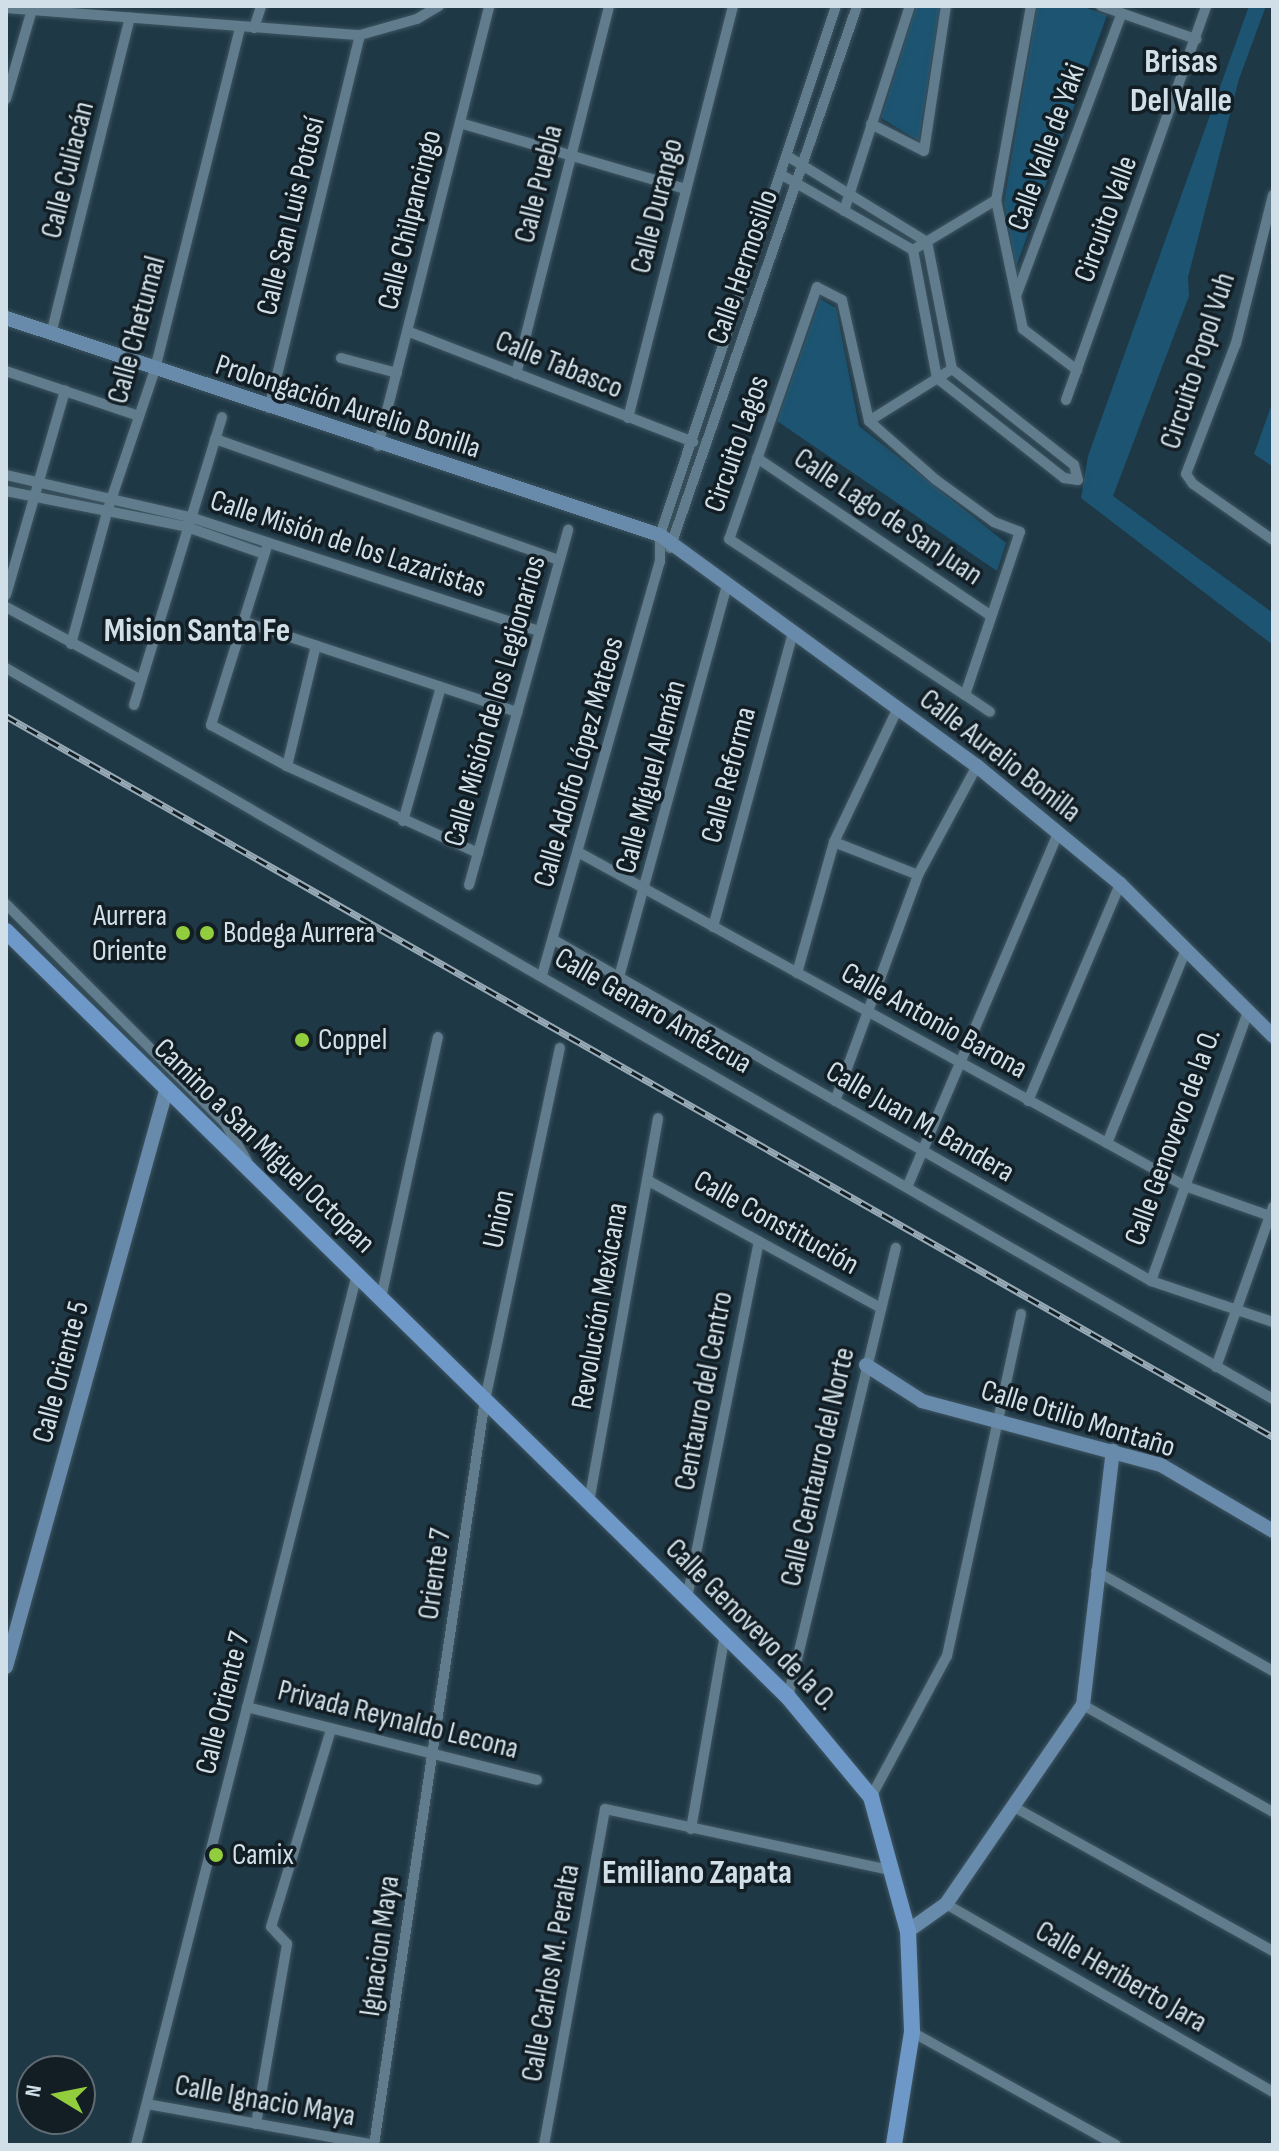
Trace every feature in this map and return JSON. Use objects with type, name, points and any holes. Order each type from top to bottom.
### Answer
[{"type":"main road","name":"Camino a San Miguel Octopan","points":[[6,931],[485,1400]]},
{"type":"main road","name":"Calle Genovevo de la O.","points":[[485,1400],[788,1697],[871,1797],[895,1871],[908,1931],[912,2032],[894,2145]]},
{"type":"street","points":[[254,28],[261,6]]},
{"type":"street","points":[[6,8],[360,35],[417,19],[439,6]]},
{"type":"street","name":"Calle Chilpancingo","points":[[378,446],[489,6]]},
{"type":"street","name":"Calle Puebla","points":[[516,374],[609,6]]},
{"type":"street","name":"Calle Durango","points":[[628,418],[733,6]]},
{"type":"street","name":"Calle Hermosillo","points":[[660,535],[836,6]]},
{"type":"street","name":"Calle Hermosillo","points":[[674,544],[857,6]]},
{"type":"street","points":[[844,211],[910,6]]},
{"type":"street","points":[[871,124],[924,151],[946,6]]},
{"type":"street","points":[[1031,6],[996,200],[1023,329],[1077,370]]},
{"type":"street","points":[[1101,6],[1196,39]]},
{"type":"street","name":"Circuito Valle","points":[[1066,400],[1206,7]]},
{"type":"street","points":[[6,99],[32,8]]},
{"type":"street","name":"Calle Valle de Yaki","points":[[1016,297],[1122,13]]},
{"type":"street","name":"Calle Culiacán","points":[[51,334],[130,18]]},
{"type":"street","name":"Calle Chetumal","points":[[71,644],[110,503],[155,369],[240,27]]},
{"type":"street","name":"Calle San Luis Potosí","points":[[269,408],[360,35]]},
{"type":"street","points":[[460,123],[686,189]]},
{"type":"street","points":[[782,175],[913,250],[937,378],[1064,478],[1078,480],[1074,465],[952,369],[927,242],[787,156]]},
{"type":"street","points":[[913,250],[996,200]]},
{"type":"street","name":"Circuito Popol Vuh","points":[[1272,201],[1236,343],[1186,474],[1193,484],[1273,540]]},
{"type":"street","name":"Circuito Lagos","points":[[869,421],[842,300],[817,287],[729,539],[990,712]]},
{"type":"street","name":"Prolongación Aurelio Bonilla","points":[[6,318],[378,446],[660,535],[674,544]]},
{"type":"street","name":"Calle Tabasco","points":[[407,331],[693,442]]},
{"type":"street","points":[[341,358],[397,373]]},
{"type":"street","points":[[952,369],[869,421],[936,480],[994,522],[1020,532],[965,695]]},
{"type":"street","points":[[6,371],[139,416]]},
{"type":"street","points":[[6,595],[65,390]]},
{"type":"street","points":[[134,705],[222,417]]},
{"type":"street","points":[[215,439],[559,560]]},
{"type":"street","name":"Calle Lago de San Juan","points":[[757,458],[991,616]]},
{"type":"street","points":[[6,475],[38,479],[110,503]]},
{"type":"street","points":[[6,491],[110,503]]},
{"type":"street","name":"Calle Misión de los Lazaristas","points":[[110,503],[188,522],[538,631]]},
{"type":"street","name":"Calle Misión de los Legionarios","points":[[469,885],[568,530]]},
{"type":"street","name":"Calle Adolfo López Mateos","points":[[542,975],[660,562],[660,535]]},
{"type":"street","name":"Calle Adolfo López Mateos","points":[[660,562],[674,544]]},
{"type":"street","name":"Calle Aurelio Bonilla","points":[[674,544],[726,588],[977,766],[1120,884],[1273,1036]]},
{"type":"street","points":[[266,548],[211,725],[287,766],[478,853]]},
{"type":"street","name":"Calle Miguel Alemán","points":[[619,977],[647,890],[726,588]]},
{"type":"street","points":[[6,607],[141,680]]},
{"type":"street","points":[[245,622],[517,712]]},
{"type":"street","name":"Calle Reforma","points":[[713,927],[792,636]]},
{"type":"street","points":[[287,766],[316,645]]},
{"type":"street","name":"Calle Genaro Amézcua","points":[[6,668],[908,1185],[1273,1399]]},
{"type":"street","points":[[403,821],[441,687]]},
{"type":"street","points":[[797,973],[834,842],[897,710]]},
{"type":"street","points":[[835,1101],[865,1011],[918,875],[977,766]]},
{"type":"street","points":[[908,1185],[956,1062],[1058,833]]},
{"type":"street","points":[[834,842],[918,875]]},
{"type":"street","name":"Calle Antonio Barona","points":[[578,852],[1185,1186],[1272,1214]]},
{"type":"street","points":[[1028,1101],[1120,884]]},
{"type":"street","points":[[6,904],[225,1123],[254,1173]]},
{"type":"street","name":"Calle Juan M. Bandera","points":[[554,940],[1151,1281],[1273,1322]]},
{"type":"street","points":[[1107,1143],[1186,949]]},
{"type":"street","name":"Calle Genovevo de la O.","points":[[1151,1281],[1248,1011]]},
{"type":"street","points":[[381,1298],[438,1037]]},
{"type":"street","name":"Union","points":[[485,1400],[560,1048]]},
{"type":"street","name":"Calle Oriente 5","points":[[6,1667],[166,1091]]},
{"type":"street","name":"Revolución Mexicana","points":[[589,1502],[658,1118]]},
{"type":"street","name":"Calle Constitución","points":[[647,1180],[881,1308]]},
{"type":"street","points":[[1216,1367],[1240,1311],[1272,1214]]},
{"type":"street","name":"Centauro del Centro","points":[[687,1598],[759,1241]]},
{"type":"street","name":"Calle Centauro del Norte","points":[[788,1697],[896,1248]]},
{"type":"street","name":"Calle Oriente 7","points":[[136,2145],[357,1274]]},
{"type":"street","points":[[871,1797],[947,1656],[1021,1314]]},
{"type":"street","name":"Calle Otilio Montaño","points":[[866,1365],[922,1401],[1161,1465],[1273,1531]]},
{"type":"street","name":"Oriente 7","points":[[432,1754],[485,1400]]},
{"type":"street","points":[[908,1931],[946,1904],[1083,1705],[1096,1571],[1113,1451]]},
{"type":"street","points":[[1096,1571],[1273,1671]]},
{"type":"street","points":[[725,1635],[691,1829],[895,1871]]},
{"type":"street","points":[[1083,1705],[1273,1812]]},
{"type":"street","name":"Privada Reynaldo Lecona","points":[[247,1707],[537,1780]]},
{"type":"street","points":[[256,2124],[287,1944],[271,1927],[331,1730]]},
{"type":"street","name":"Ignacion Maya","points":[[374,2145],[432,1754]]},
{"type":"street","points":[[1014,1807],[1273,1951]]},
{"type":"street","name":"Calle Carlos M. Peralta","points":[[544,2145],[605,1809],[691,1829]]},
{"type":"street","name":"Calle Heriberto Jara","points":[[946,1904],[1273,2092]]},
{"type":"street","points":[[912,2032],[1116,2145]]},
{"type":"street","name":"Calle Ignacio Maya","points":[[147,2104],[374,2145]]},
{"type":"shaded area","points":[[916,6],[940,6],[919,141],[881,118]]},
{"type":"shaded area","points":[[1037,6],[1081,6],[1107,15],[1016,267],[1004,203]]},
{"type":"shaded area","points":[[1249,6],[1266,6],[1239,79],[1188,277],[1189,296],[1113,496],[1273,613],[1273,645],[1081,498],[1088,456]]},
{"type":"shaded area","points":[[820,299],[836,308],[859,426],[1006,543],[997,571],[777,421]]},
{"type":"shaded area","points":[[1273,401],[1273,467],[1254,454]]},
{"type":"railway","points":[[6,716],[1273,1437]]},
{"type":"place","name":"Aurrera Oriente","points":[[183,933]]},
{"type":"place","name":"Bodega Aurrera","points":[[207,933]]},
{"type":"place","name":"Coppel","points":[[302,1040]]},
{"type":"place","name":"Camix","points":[[216,1855]]},
{"type":"district","name":"Brisas Del Valle","points":[[1181,80]]},
{"type":"district","name":"Mision Santa Fe","points":[[197,631]]},
{"type":"district","name":"Emiliano Zapata","points":[[697,1873]]}]
